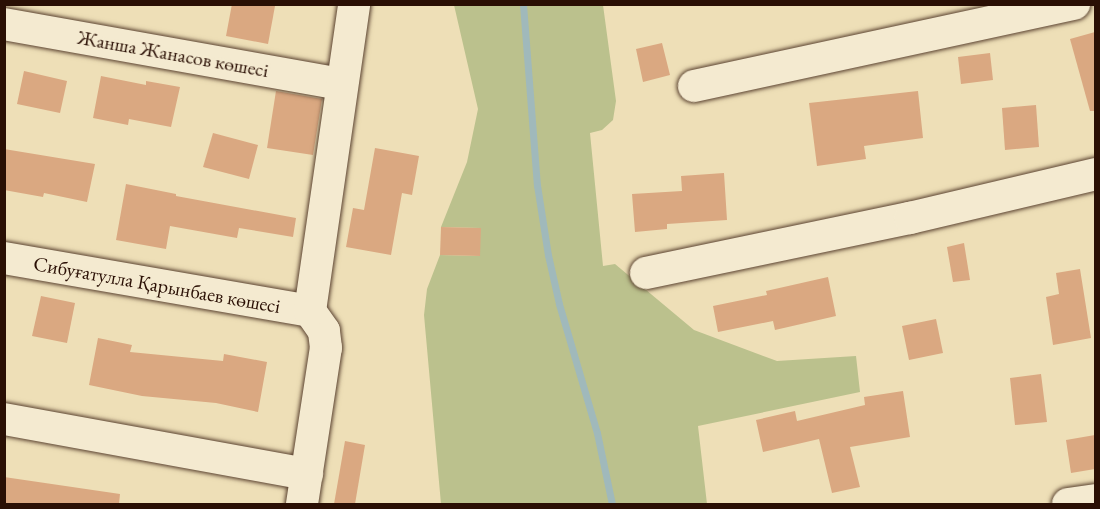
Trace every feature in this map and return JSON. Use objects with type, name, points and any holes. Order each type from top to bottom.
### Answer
[{"type":"street","points":[[302,504],[326,348],[324,330],[310,311],[354,4]]},
{"type":"street","points":[[694,86],[1074,4]]},
{"type":"street","name":"Жанша Жанасов көшесі","points":[[4,24],[342,84]]},
{"type":"street","points":[[646,273],[910,218],[1095,174]]},
{"type":"street","name":"Сибуғатулла Қарынбаев көшесі","points":[[4,258],[310,311]]},
{"type":"street","points":[[4,419],[307,474]]},
{"type":"street","points":[[1068,504],[1095,500]]},
{"type":"green space","points":[[454,5],[603,5],[616,101],[613,120],[602,130],[590,133],[603,266],[615,264],[694,330],[777,361],[856,356],[860,392],[698,426],[707,504],[441,504],[424,315],[427,289],[440,255],[480,256],[480,228],[441,227],[467,162],[478,109]]},
{"type":"building","points":[[232,4],[275,6],[268,44],[226,36]]},
{"type":"building","points":[[1095,32],[1095,111],[1090,111],[1070,39]]},
{"type":"building","points":[[662,43],[670,75],[643,82],[636,49]]},
{"type":"building","points":[[990,53],[993,80],[961,84],[958,57]]},
{"type":"building","points":[[24,71],[67,81],[60,113],[17,104]]},
{"type":"building","points":[[101,76],[146,85],[146,81],[180,87],[171,127],[129,119],[128,125],[93,118]]},
{"type":"building","points":[[276,91],[322,99],[313,155],[267,148]]},
{"type":"building","points":[[918,91],[923,138],[864,146],[866,159],[817,166],[809,103]]},
{"type":"building","points":[[1036,105],[1039,147],[1005,150],[1002,108]]},
{"type":"building","points":[[213,133],[258,145],[249,179],[203,167]]},
{"type":"building","points":[[375,148],[419,156],[412,195],[402,193],[391,255],[346,247],[353,208],[364,210]]},
{"type":"building","points":[[4,149],[95,164],[87,202],[44,193],[43,197],[4,190]]},
{"type":"building","points":[[724,173],[727,220],[667,224],[667,229],[635,232],[632,194],[682,191],[681,176]]},
{"type":"building","points":[[126,184],[176,194],[176,196],[296,218],[293,237],[239,228],[237,238],[170,226],[166,249],[116,240]]},
{"type":"building","points":[[441,227],[481,228],[480,256],[440,255]]},
{"type":"building","points":[[964,243],[970,280],[953,282],[947,247]]},
{"type":"building","points":[[1080,269],[1091,338],[1053,345],[1046,297],[1059,294],[1056,273]]},
{"type":"building","points":[[828,277],[836,316],[775,330],[773,321],[718,332],[713,306],[767,295],[766,291]]},
{"type":"building","points":[[41,296],[75,303],[67,343],[32,336]]},
{"type":"building","points":[[936,319],[943,353],[909,360],[902,326]]},
{"type":"building","points":[[98,338],[132,345],[130,352],[223,361],[224,354],[267,362],[258,412],[216,403],[142,396],[89,385]]},
{"type":"building","points":[[1041,374],[1047,422],[1015,425],[1010,378]]},
{"type":"building","points":[[903,391],[910,437],[850,447],[860,487],[832,493],[819,439],[763,452],[756,420],[795,411],[797,421],[865,405],[864,397]]},
{"type":"building","points":[[1095,435],[1095,469],[1071,473],[1066,440]]},
{"type":"building","points":[[345,441],[365,445],[355,504],[334,504]]},
{"type":"building","points":[[4,477],[120,494],[119,504],[4,504]]},
{"type":"waterway","points":[[523,4],[537,185],[548,255],[559,304],[597,433],[612,504]]}]
